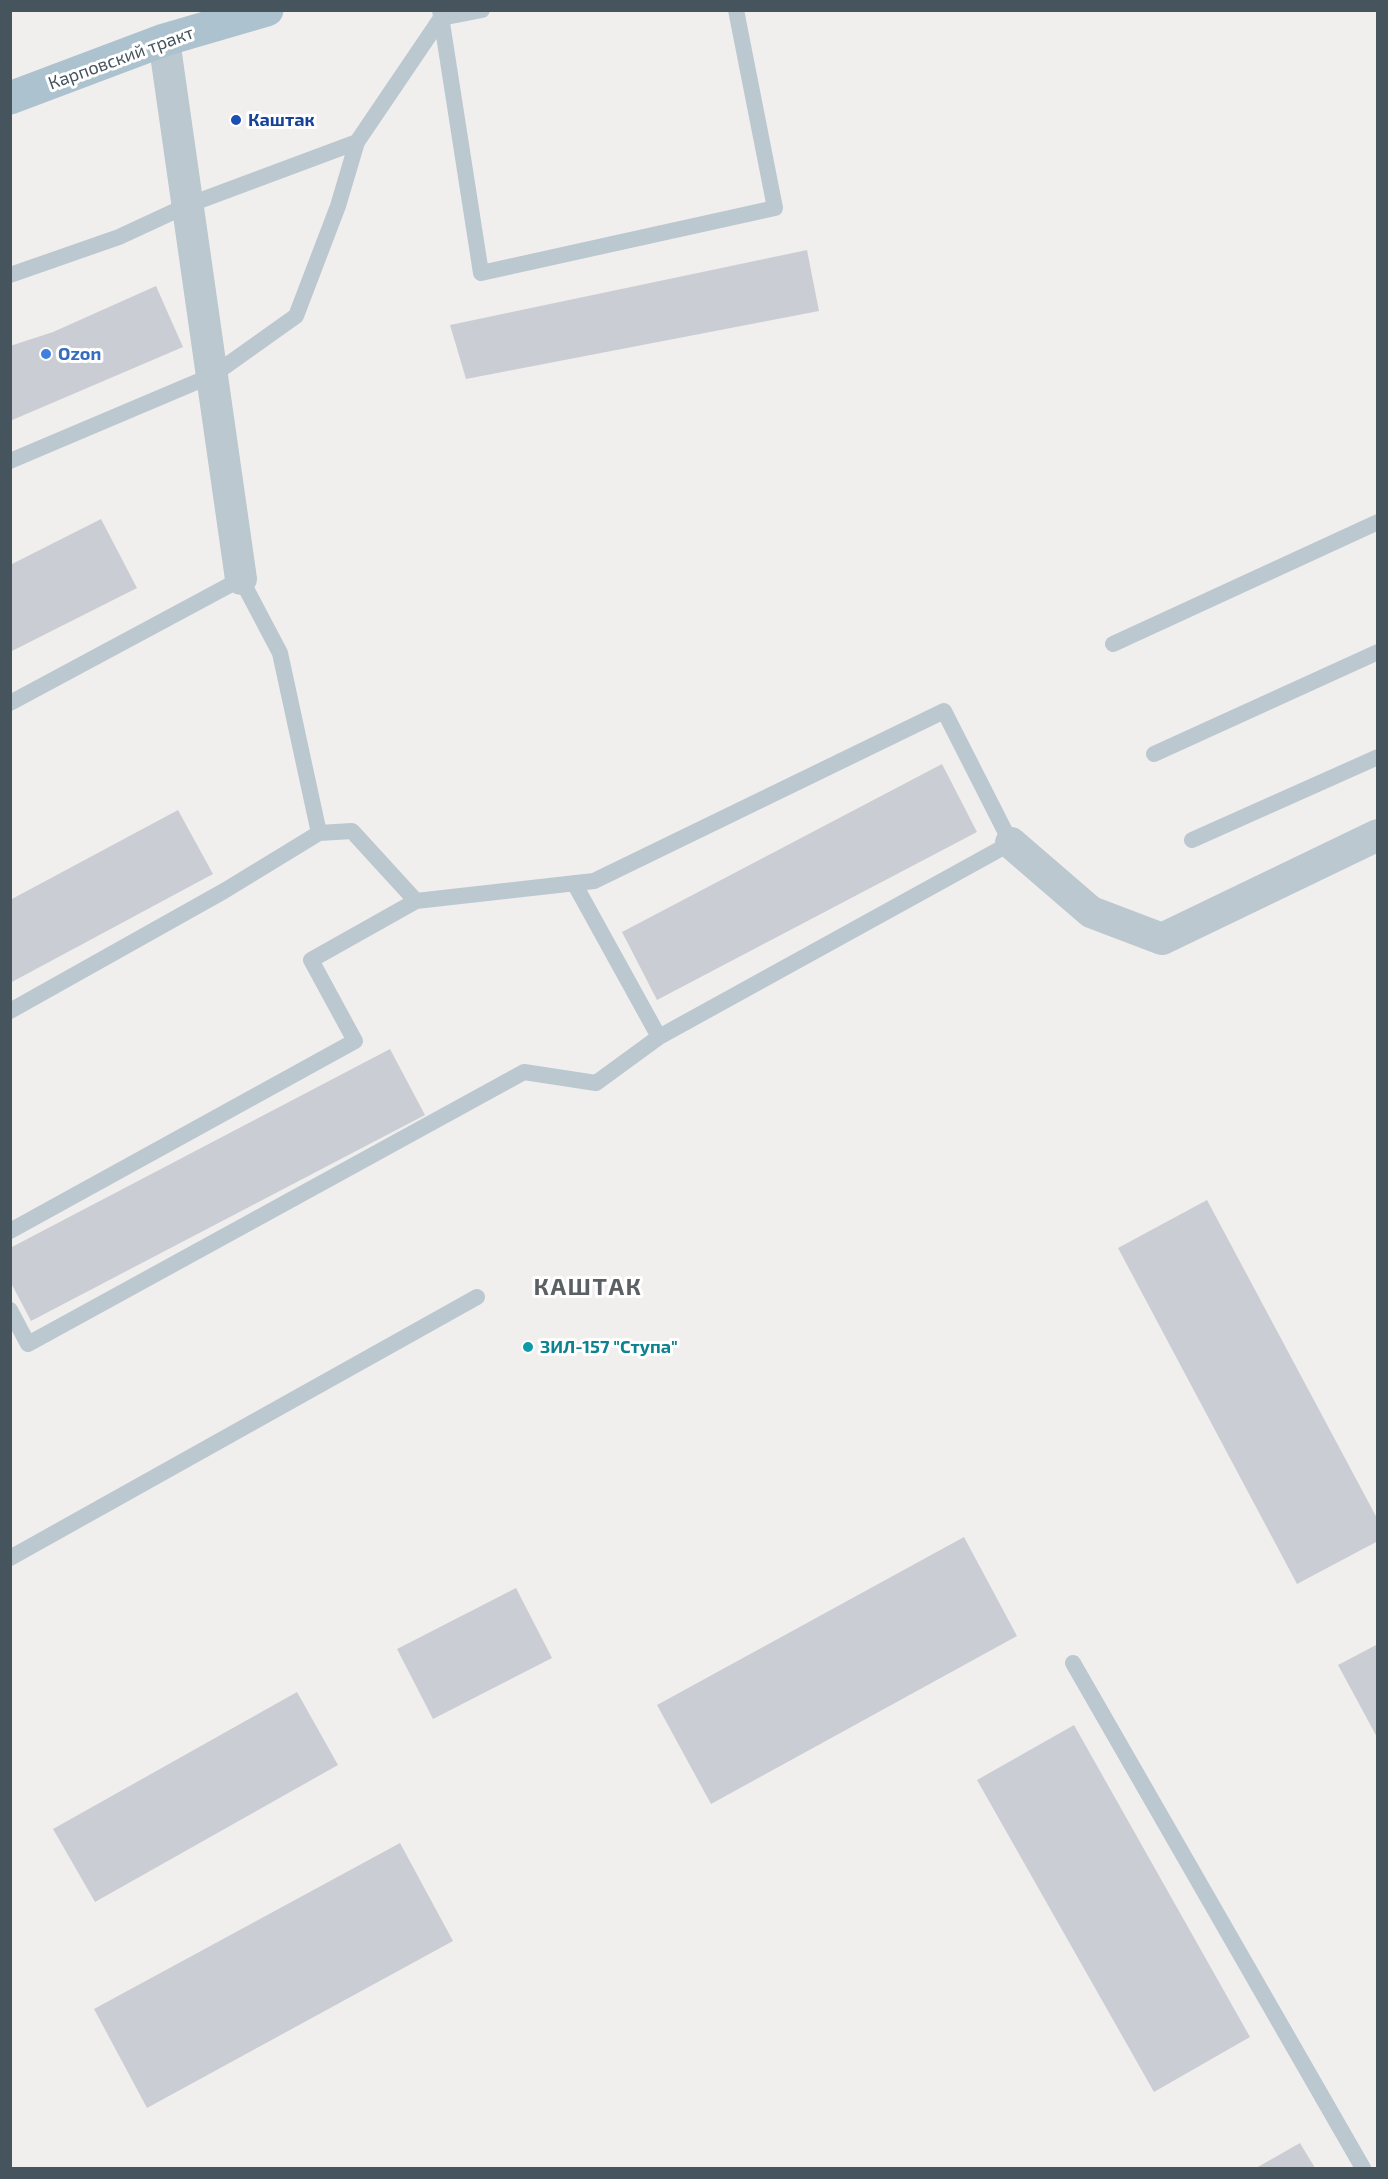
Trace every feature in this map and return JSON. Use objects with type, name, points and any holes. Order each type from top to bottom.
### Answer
[{"type":"main road","name":"Карповский тракт","points":[[10,98],[164,40],[267,10]]},
{"type":"street","points":[[164,40],[241,579]]},
{"type":"street","points":[[1011,843],[1091,912],[1162,939],[1377,835]]},
{"type":"lane","points":[[441,14],[482,10]]},
{"type":"lane","points":[[441,14],[481,273],[775,208],[736,10]]},
{"type":"lane","points":[[10,461],[213,375],[296,316],[338,206],[357,142],[441,14]]},
{"type":"lane","points":[[10,275],[118,237],[188,205],[357,142]]},
{"type":"lane","points":[[1113,644],[1377,522]]},
{"type":"lane","points":[[10,703],[241,579],[280,654],[319,833]]},
{"type":"lane","points":[[1154,754],[1377,652]]},
{"type":"lane","points":[[10,1231],[355,1041],[311,960],[416,901],[594,881],[944,711],[1011,843],[659,1036],[596,1083],[524,1072],[28,1344],[10,1310]]},
{"type":"lane","points":[[1192,840],[1377,757]]},
{"type":"lane","points":[[10,1011],[224,891],[319,833],[352,831],[416,901]]},
{"type":"lane","points":[[574,883],[659,1036]]},
{"type":"lane","points":[[10,1558],[477,1297]]},
{"type":"lane","points":[[1073,1663],[1363,2169]]},
{"type":"building","points":[[807,250],[819,311],[466,379],[450,325]]},
{"type":"building","points":[[156,286],[183,347],[10,421],[10,346],[53,332]]},
{"type":"building","points":[[101,519],[137,588],[10,652],[10,565]]},
{"type":"building","points":[[942,764],[977,832],[657,1000],[622,932]]},
{"type":"building","points":[[178,810],[213,874],[10,983],[10,900]]},
{"type":"building","points":[[390,1049],[425,1115],[31,1321],[10,1281],[10,1248]]},
{"type":"building","points":[[1207,1200],[1378,1520],[1378,1541],[1297,1584],[1118,1248]]},
{"type":"building","points":[[964,1537],[1017,1636],[711,1804],[657,1705]]},
{"type":"building","points":[[516,1588],[552,1658],[433,1719],[397,1649]]},
{"type":"building","points":[[1378,1644],[1378,1739],[1338,1665]]},
{"type":"building","points":[[297,1692],[338,1765],[95,1902],[53,1829]]},
{"type":"building","points":[[1074,1725],[1250,2037],[1154,2092],[977,1780]]},
{"type":"building","points":[[400,1843],[453,1941],[147,2108],[94,2009]]},
{"type":"building","points":[[1300,2143],[1315,2168],[1256,2168]]},
{"type":"place","name":"Каштак","points":[[236,120]]},
{"type":"place","name":"Ozon","points":[[46,354]]},
{"type":"place","name":"ЗИЛ-157 \"Ступа\"","points":[[528,1347]]},
{"type":"district","name":"КАШТАК","points":[[588,1287]]}]
